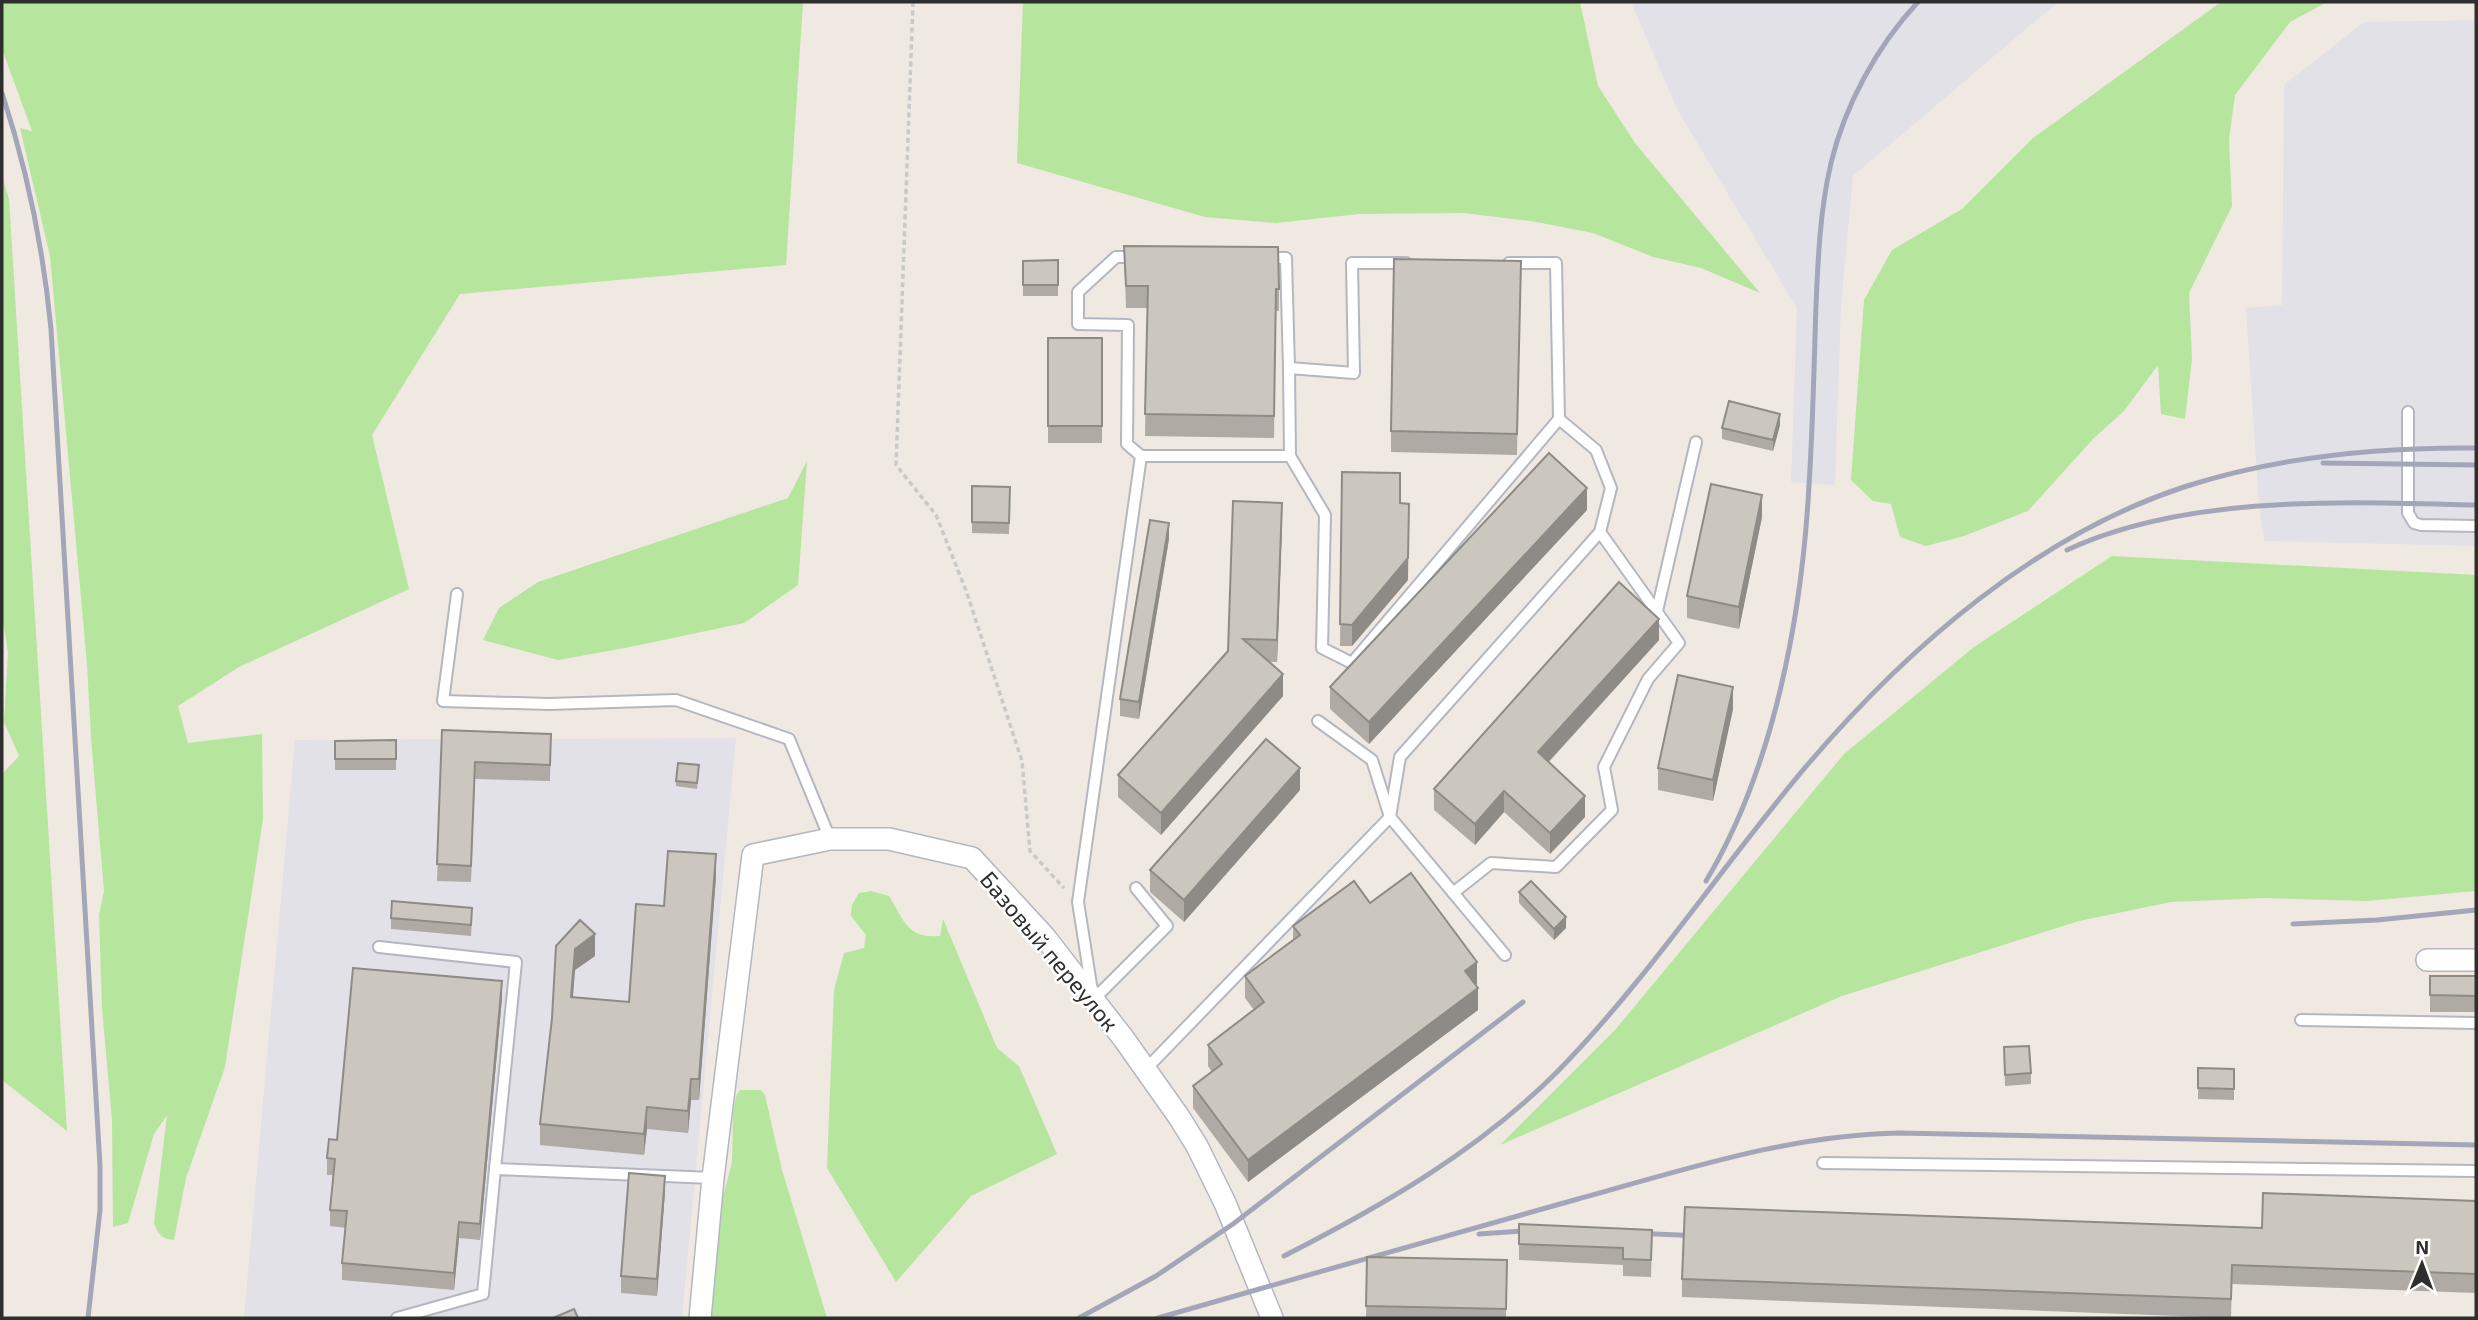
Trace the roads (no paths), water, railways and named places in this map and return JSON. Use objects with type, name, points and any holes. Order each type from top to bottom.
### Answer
[{"type":"street","name":"Базовый переулок","points":[[700,1318],[713,1178],[753,855],[830,839],[890,839],[972,858],[1044,936],[1146,1069],[1197,1146],[1225,1203],[1272,1318]]},
{"type":"street","points":[[2427,960],[2476,960]]},
{"type":"lane","points":[[1155,257],[1116,257],[1078,292],[1078,324],[1128,325],[1127,444],[1141,456],[1290,456]]},
{"type":"lane","points":[[1260,258],[1286,258],[1290,456],[1325,515],[1322,648],[1352,663],[1559,419],[1556,263],[1502,263]]},
{"type":"lane","points":[[1289,368],[1353,373],[1352,263],[1420,263]]},
{"type":"lane","points":[[2408,412],[2407,503],[2410,519],[2421,525],[2476,526]]},
{"type":"lane","points":[[1146,1069],[1390,817],[1399,757],[1600,532],[1611,488],[1597,450],[1559,419]]},
{"type":"lane","points":[[1657,611],[1696,442]]},
{"type":"lane","points":[[1093,1000],[1078,902],[1141,456]]},
{"type":"lane","points":[[1454,893],[1491,863],[1556,867],[1612,810],[1604,767],[1648,679],[1679,643],[1600,532]]},
{"type":"lane","points":[[457,594],[443,701],[549,704],[676,700],[789,739],[830,839]]},
{"type":"lane","points":[[1318,721],[1372,760],[1390,817],[1506,955]]},
{"type":"lane","points":[[1093,1000],[1167,926],[1136,888]]},
{"type":"lane","points":[[379,947],[516,962],[483,1294],[397,1318]]},
{"type":"lane","points":[[2301,1020],[2476,1023]]},
{"type":"lane","points":[[1824,1163],[2476,1171]]},
{"type":"lane","points":[[495,1169],[713,1178]]},
{"type":"railway","points":[[1706,881],[1730,837],[1750,790],[1767,740],[1791,638],[1805,535],[1812,440],[1819,252],[1824,198],[1831,163],[1845,120],[1864,77],[1889,38],[1918,2]]},
{"type":"railway","points":[[2,93],[20,152],[33,210],[44,268],[51,329],[100,1166],[100,1210],[88,1318]]},
{"type":"railway","points":[[1284,1256],[1428,1175],[1527,1101],[1624,998],[1777,801],[1848,719],[1933,637],[2028,564],[2079,533],[2132,507],[2222,476],[2330,455],[2403,449],[2476,448]]},
{"type":"railway","points":[[2323,463],[2476,465]]},
{"type":"railway","points":[[2067,550],[2114,532],[2215,510],[2321,503],[2476,505]]},
{"type":"railway","points":[[2293,924],[2377,920],[2476,910]]},
{"type":"railway","points":[[1079,1318],[1156,1276],[1233,1224],[1523,1002]]},
{"type":"railway","points":[[1158,1318],[1697,1166],[1817,1140],[1899,1133],[2476,1145]]},
{"type":"railway","points":[[1479,1234],[1538,1230]]},
{"type":"railway","points":[[1632,1233],[1702,1236]]}]
